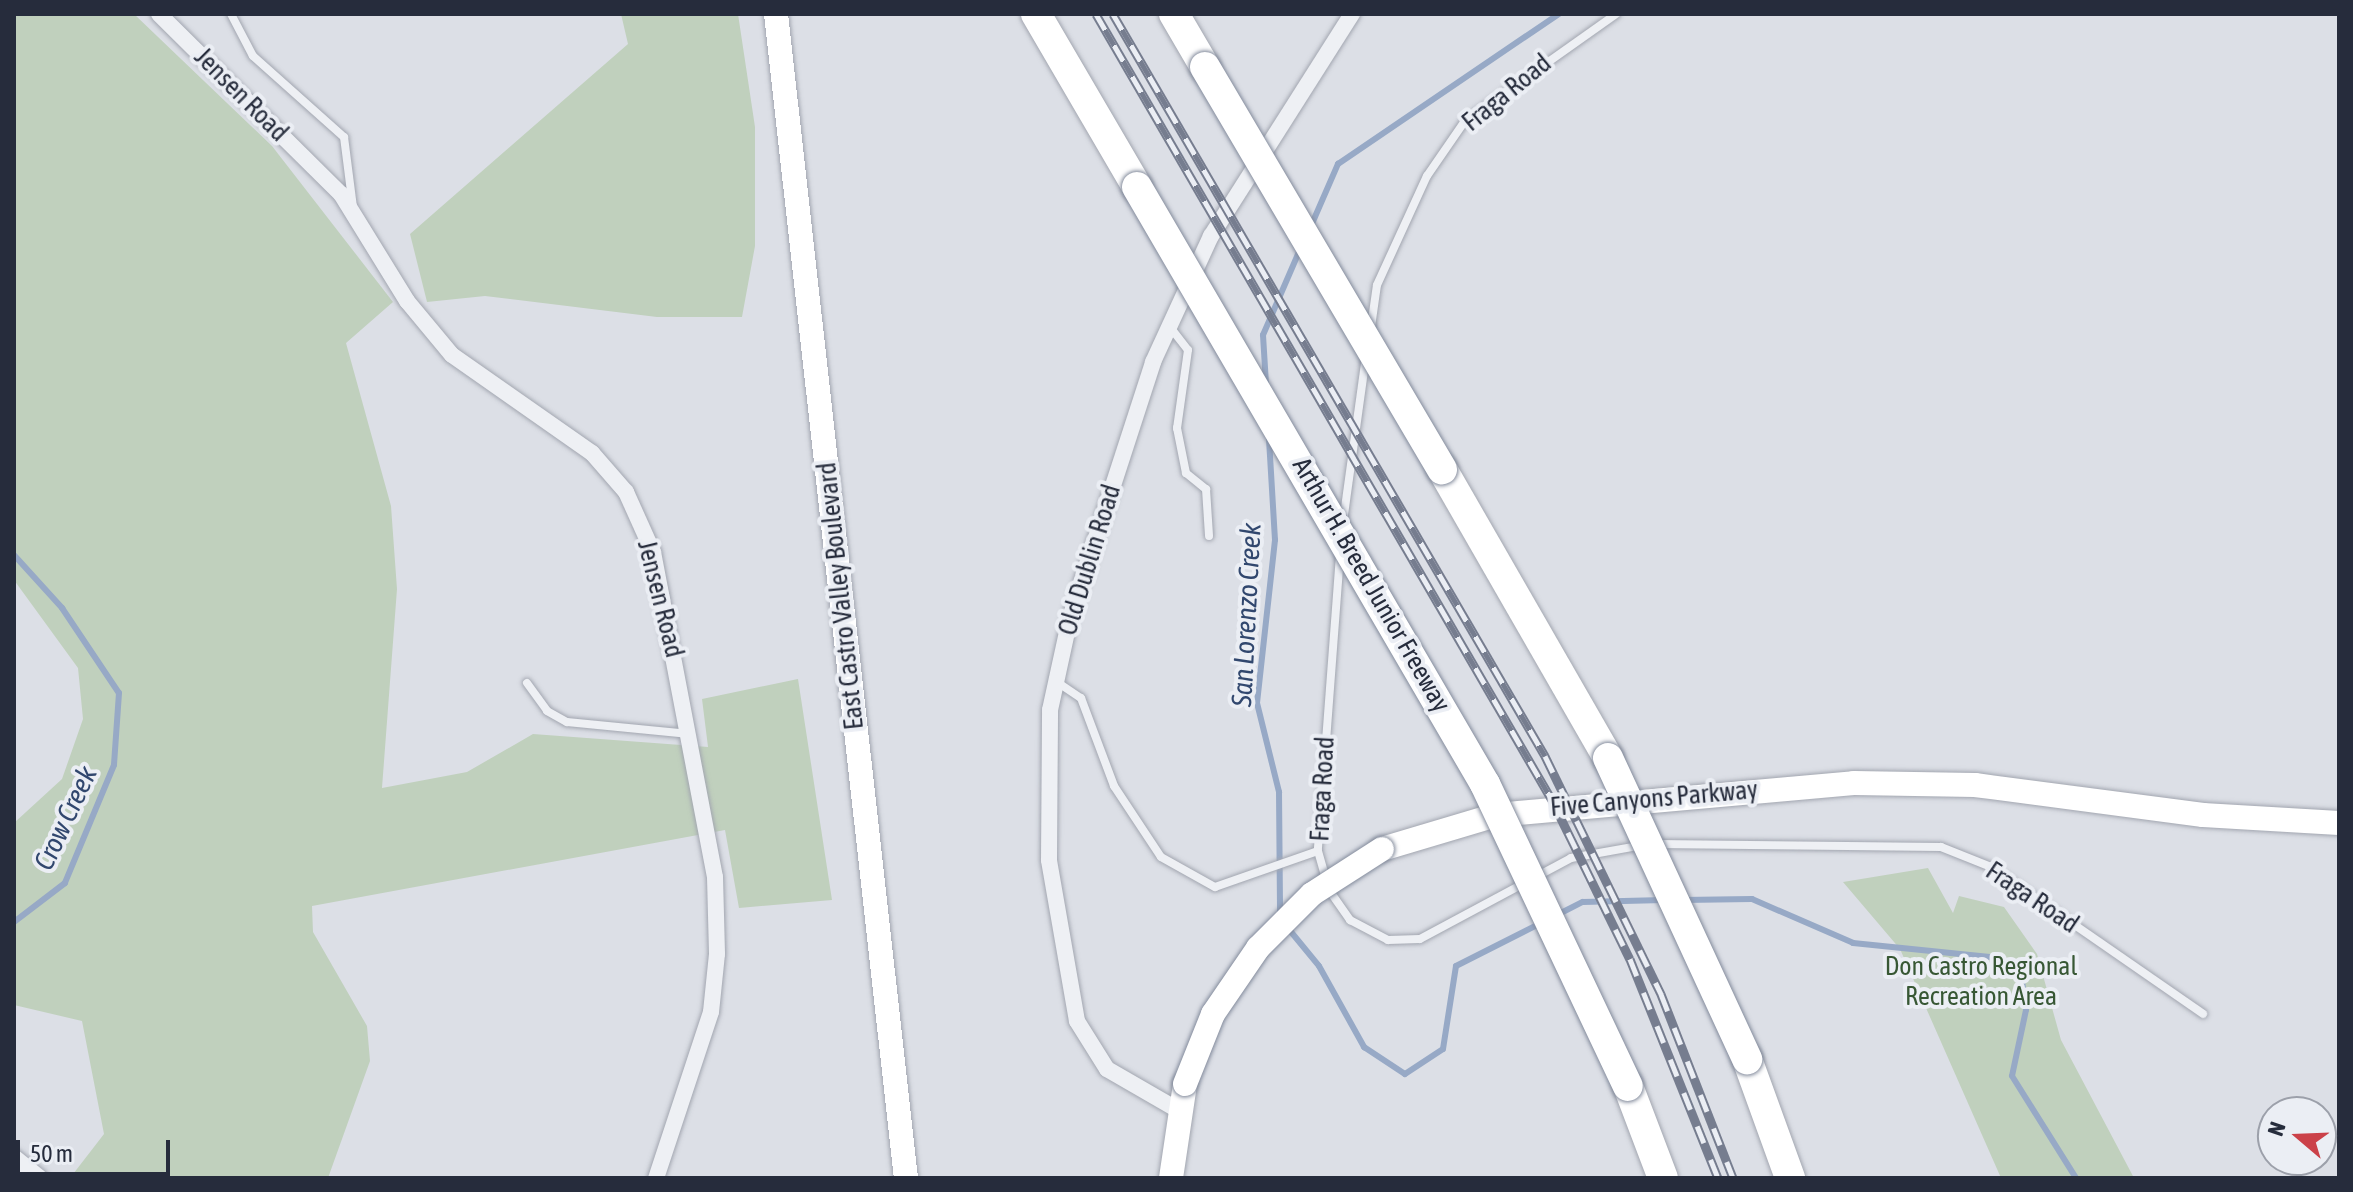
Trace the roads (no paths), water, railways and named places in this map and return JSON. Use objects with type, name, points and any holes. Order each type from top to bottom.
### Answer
[{"type":"highway","name":"Arthur H. Breed Junior Freeway","points":[[1036,14],[1485,784],[1628,1086],[1663,1178]]},
{"type":"highway","points":[[1174,14],[1608,758],[1747,1059],[1790,1178]]},
{"type":"main road","name":"East Castro Valley Boulevard","points":[[776,14],[906,1178]]},
{"type":"main road","name":"Five Canyons Parkway","points":[[1171,1178],[1178,1110],[1213,1014],[1258,948],[1312,894],[1382,849],[1496,815],[1854,783],[1975,785],[2203,815],[2339,823]]},
{"type":"street","name":"Jensen Road","points":[[159,14],[341,194],[452,355],[592,453],[626,492],[653,552],[715,877],[717,954],[711,1012],[656,1178]]},
{"type":"street","name":"Old Dublin Road","points":[[1178,1110],[1107,1069],[1077,1021],[1046,818],[1055,681],[1169,327],[1211,236],[1352,14]]},
{"type":"street","points":[[14,1157],[40,1178]]},
{"type":"lane","points":[[231,14],[253,56],[344,137],[354,216]]},
{"type":"lane","name":"Fraga Road","points":[[1616,14],[1465,121],[1427,176],[1377,285],[1333,619],[1318,851],[1329,890],[1350,920],[1369,934],[1406,942],[1571,858],[1623,846],[1941,847],[1991,867],[2203,1014]]},
{"type":"lane","points":[[1169,327],[1188,350],[1177,428],[1186,473],[1206,489],[1209,536]]},
{"type":"lane","points":[[1055,681],[1081,698],[1114,786],[1161,857],[1215,887],[1318,851]]},
{"type":"lane","points":[[527,683],[547,711],[567,722],[690,734]]},
{"type":"waterway","name":"San Lorenzo Creek","points":[[1311,226],[1338,164],[1559,14]]},
{"type":"waterway","name":"San Lorenzo Creek","points":[[1266,384],[1263,335],[1301,247]]},
{"type":"waterway","name":"San Lorenzo Creek","points":[[1269,439],[1275,540],[1257,703],[1279,792],[1280,919]]},
{"type":"waterway","name":"Crow Creek","points":[[14,555],[62,608],[119,693],[114,765],[65,883],[14,922]]},
{"type":"waterway","name":"San Lorenzo Creek","points":[[1683,900],[1752,899],[1853,943],[1992,957],[2022,981],[2026,1010],[2012,1076],[2076,1178]]},
{"type":"waterway","name":"San Lorenzo Creek","points":[[1555,916],[1583,902],[1664,900]]},
{"type":"waterway","name":"San Lorenzo Creek","points":[[1287,927],[1319,966],[1364,1047],[1405,1074],[1443,1049],[1456,966],[1541,923]]},
{"type":"railway","points":[[1096,14],[1552,800],[1630,959],[1718,1178]]},
{"type":"railway","points":[[1113,14],[1545,756],[1661,994],[1733,1178]]},
{"type":"park label","name":"Don Castro Regional Recreation Area","points":[[1981,982]]}]
